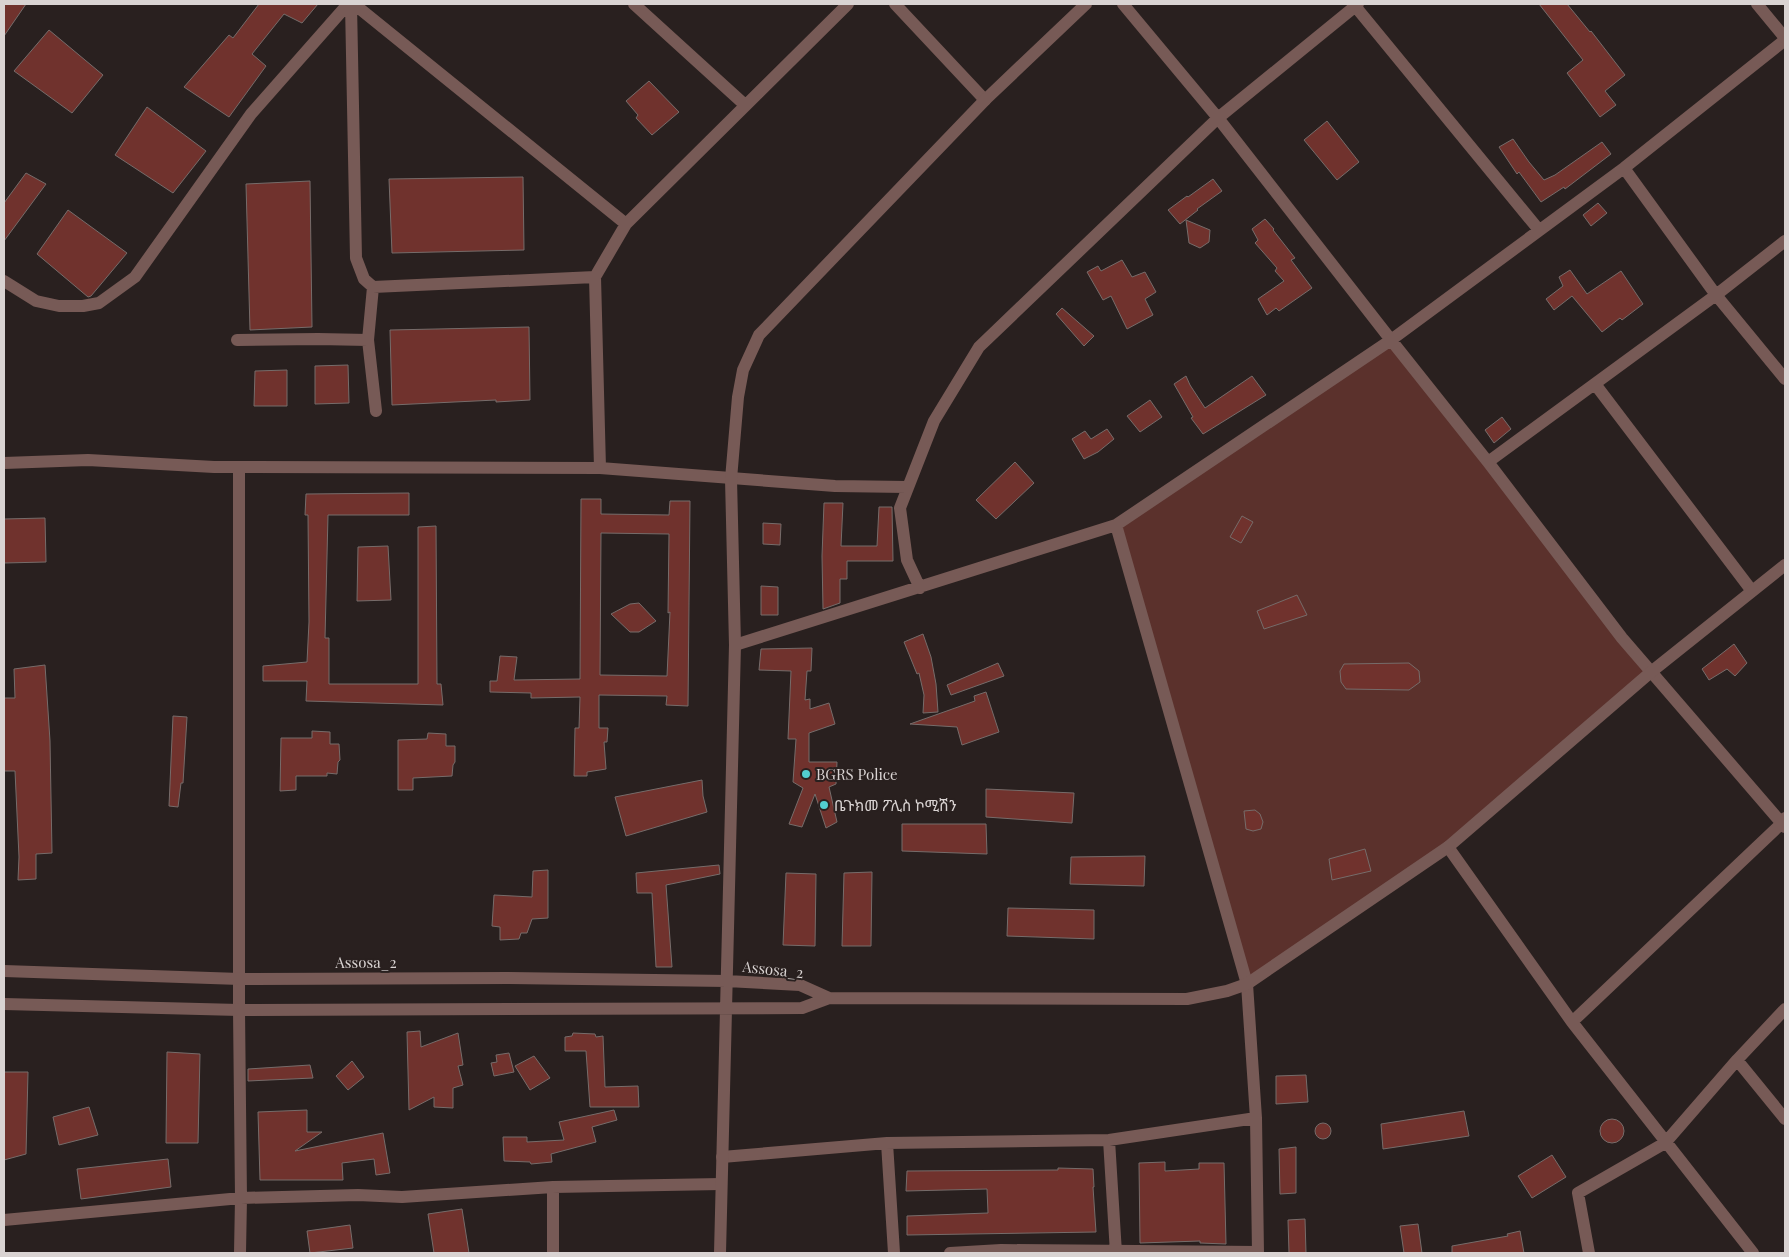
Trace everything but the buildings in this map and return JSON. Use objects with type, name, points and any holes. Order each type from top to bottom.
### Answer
[{"type":"street","points":[[351,4],[626,224]]},
{"type":"street","points":[[4,281],[36,301],[59,306],[83,306],[99,302],[135,277],[251,114],[351,4]]},
{"type":"street","points":[[351,4],[356,258],[364,279],[373,287],[595,277]]},
{"type":"street","points":[[634,4],[745,105]]},
{"type":"street","points":[[600,468],[595,277],[626,224],[848,4]]},
{"type":"street","points":[[895,4],[985,100]]},
{"type":"street","points":[[720,1253],[736,645],[731,478],[738,397],[743,370],[759,335],[985,100],[1086,4]]},
{"type":"street","points":[[1123,4],[1218,118],[1390,340],[1488,462],[1622,638],[1784,823],[1572,1022]]},
{"type":"street","points":[[736,645],[1116,526],[1390,340],[1624,168],[1785,39],[1757,4]]},
{"type":"street","points":[[920,588],[906,560],[900,508],[906,488],[934,421],[979,347],[1218,118],[1356,5],[1539,230]]},
{"type":"street","points":[[1624,168],[1716,295],[1785,379]]},
{"type":"street","points":[[1488,462],[1716,295],[1785,242]]},
{"type":"street","points":[[373,287],[368,340],[376,411]]},
{"type":"street","points":[[237,340],[368,340]]},
{"type":"street","points":[[1595,384],[1752,591]]},
{"type":"street","points":[[4,463],[88,460],[239,467],[600,468],[835,486],[906,488]]},
{"type":"street","points":[[239,467],[239,1010],[242,1198],[240,1253]]},
{"type":"street","points":[[950,1253],[1258,1253],[1256,1118],[1246,984],[1116,526]]},
{"type":"street","points":[[4,1004],[239,1010],[727,1009],[802,1008],[829,998],[1187,999],[1227,991],[1246,984],[1448,847],[1651,672],[1785,565]]},
{"type":"street","points":[[1448,847],[1572,1022],[1753,1253]]},
{"type":"street","name":"Assosa_2","points":[[4,971],[240,979],[509,978],[727,981],[800,985],[829,998]]},
{"type":"street","points":[[1589,1253],[1578,1194],[1665,1143],[1785,1009]]},
{"type":"street","points":[[1738,1060],[1785,1119]]},
{"type":"street","points":[[722,1157],[887,1143],[1109,1140],[1256,1118]]},
{"type":"street","points":[[1109,1140],[1116,1252]]},
{"type":"street","points":[[887,1143],[894,1253]]},
{"type":"street","points":[[4,1220],[242,1198],[358,1195],[402,1196],[553,1187],[721,1184]]},
{"type":"street","points":[[553,1187],[553,1253]]},
{"type":"shaded area","points":[[1393,342],[1655,672],[1441,853],[1244,980],[1118,528]]},
{"type":"place","name":"BGRS Police","points":[[806,774]]},
{"type":"place","name":"ቤጉክመ ፖሊስ ኮሚሽን","points":[[824,805]]}]
